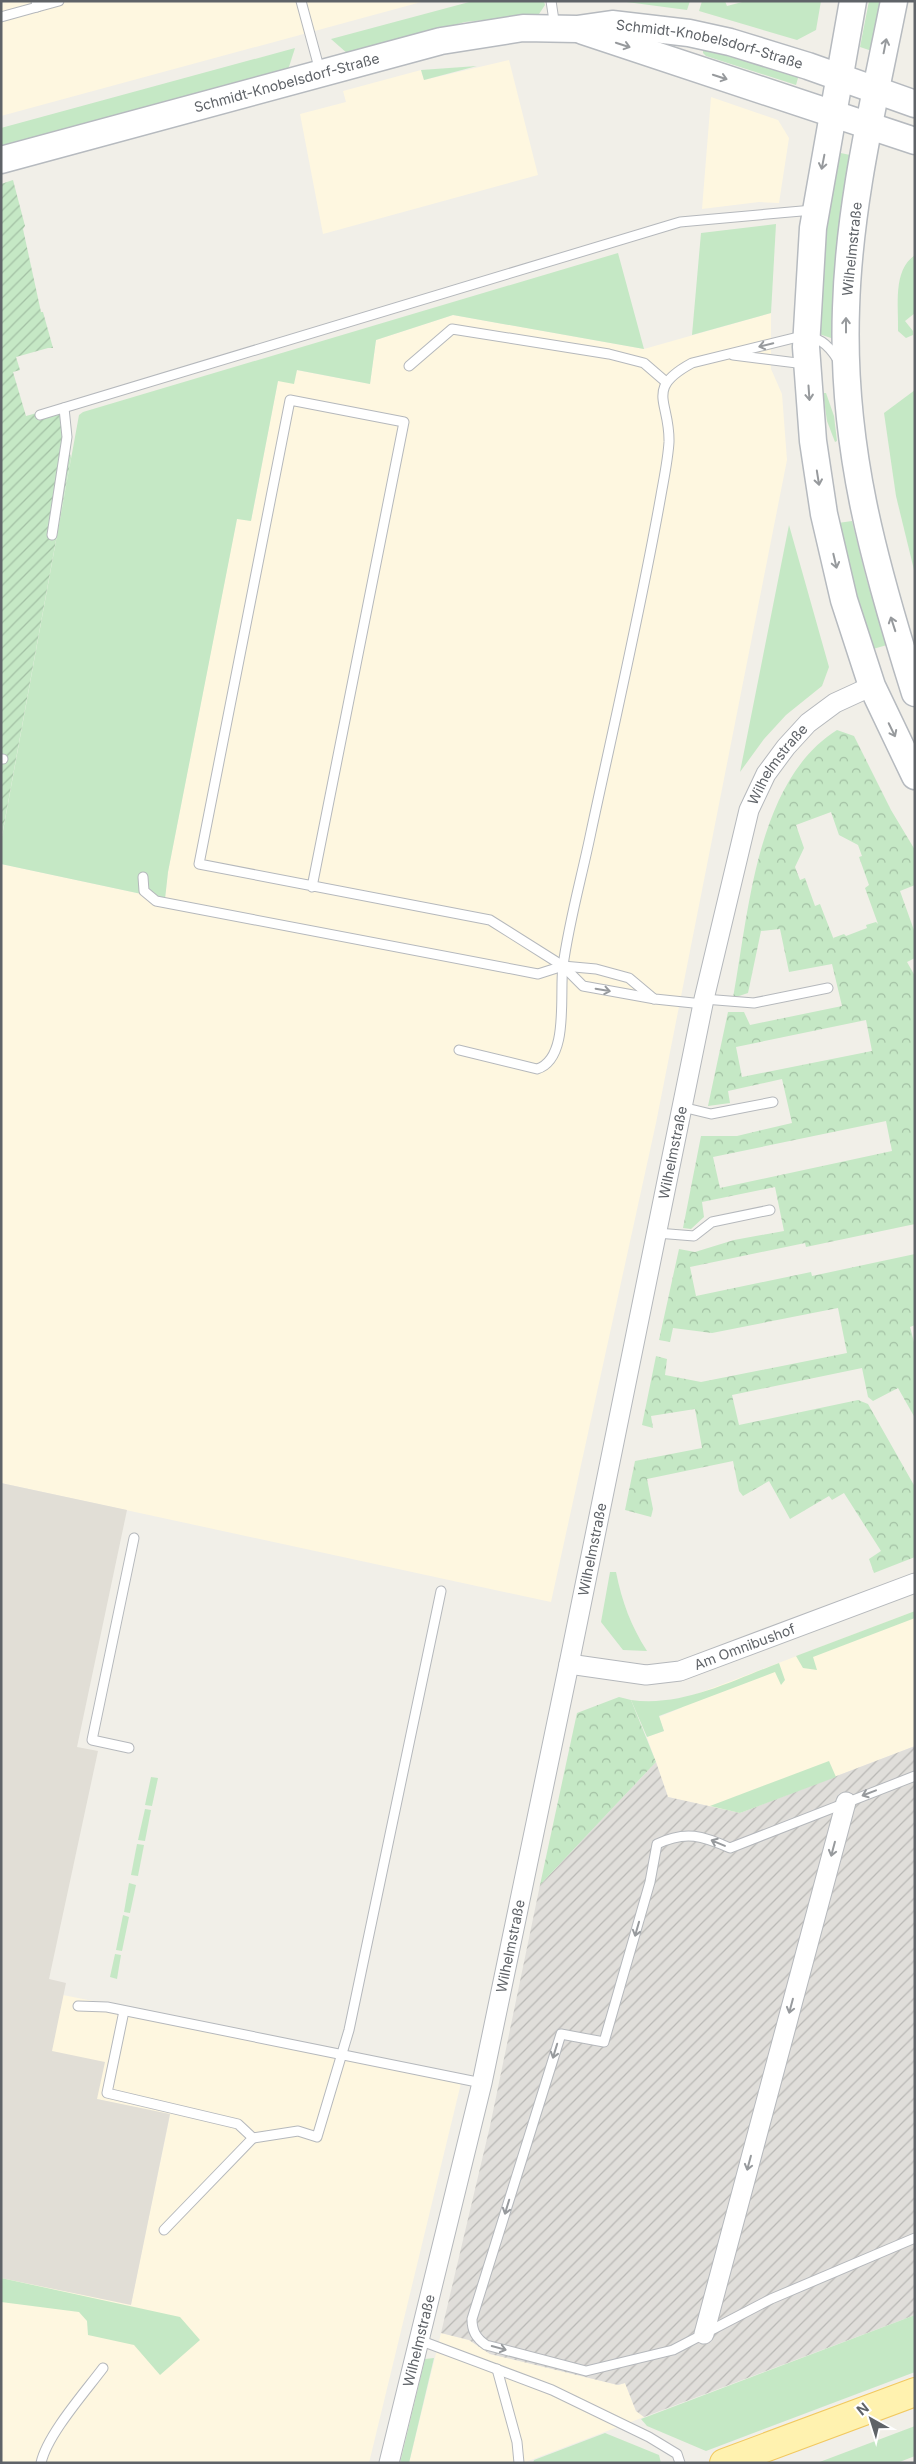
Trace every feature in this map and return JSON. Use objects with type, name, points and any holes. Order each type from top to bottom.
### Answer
[{"type":"main road","points":[[853,1],[815,210],[806,336],[812,441],[824,514],[844,600],[872,686],[915,776]]},
{"type":"main road","name":"Wilhelmstraße","points":[[872,686],[912,677],[883,591],[862,506],[851,437],[846,373],[846,308],[849,251],[868,126],[894,1]]},
{"type":"main road","name":"Schmidt-Knobelsdorf-Straße","points":[[1,160],[465,36],[523,28],[566,28],[612,24],[689,33],[730,42],[838,76]]},
{"type":"main road","name":"Schmidt-Knobelsdorf-Straße","points":[[566,28],[832,114]]},
{"type":"main road","points":[[838,76],[915,104]]},
{"type":"main road","points":[[832,114],[915,141]]},
{"type":"main road","points":[[824,514],[862,506]]},
{"type":"main road","points":[[724,2463],[915,2392]]},
{"type":"street","name":"Wilhelmstraße","points":[[390,2463],[418,2340],[482,2083],[570,1664],[703,1002],[749,810],[766,774],[786,747],[808,723],[835,703],[872,686]]},
{"type":"street","name":"Am Omnibushof","points":[[570,1664],[646,1675],[680,1671],[915,1583]]},
{"type":"street","points":[[704,2334],[846,1802]]},
{"type":"lane","points":[[1,17],[37,4],[58,1]]},
{"type":"lane","points":[[301,1],[321,74]]},
{"type":"lane","points":[[550,1],[566,28]]},
{"type":"lane","points":[[40,415],[680,222],[815,210]]},
{"type":"lane","points":[[409,366],[452,329],[609,354],[644,363],[666,382]]},
{"type":"lane","points":[[459,1050],[537,1069],[546,1066],[551,1060],[561,1029],[563,966],[632,648],[661,494],[669,443],[662,396],[666,382],[677,371],[692,363],[806,336],[824,341],[846,373]]},
{"type":"lane","points":[[726,354],[807,364]]},
{"type":"lane","points":[[312,887],[404,422],[290,400],[198,864],[312,887],[490,920],[563,966],[584,986],[655,999],[754,1003],[828,988]]},
{"type":"lane","points":[[52,535],[67,437],[64,408]]},
{"type":"lane","points":[[143,878],[144,891],[156,901],[538,974],[563,966],[596,969],[628,978],[655,999]]},
{"type":"lane","points":[[682,1107],[711,1114],[772,1102]]},
{"type":"lane","points":[[657,1233],[694,1236],[712,1222],[770,1210]]},
{"type":"lane","points":[[129,1748],[92,1740],[134,1538]]},
{"type":"lane","points":[[164,2230],[253,2138],[298,2131],[317,2137],[343,2056],[441,1591]]},
{"type":"lane","points":[[915,1776],[730,1848],[706,1838],[680,1835],[657,1844],[650,1882],[604,2042],[561,2034],[472,2319],[472,2327],[475,2334],[486,2345],[586,2371],[674,2350],[771,2299],[915,2238]]},
{"type":"lane","points":[[78,2006],[107,2007],[482,2083]]},
{"type":"lane","points":[[124,2011],[108,2093],[238,2124],[253,2138]]},
{"type":"lane","points":[[418,2340],[552,2390],[649,2437],[677,2454],[680,2463]]},
{"type":"lane","points":[[41,2463],[43,2454],[66,2417],[103,2368]]},
{"type":"lane","points":[[497,2370],[517,2442],[519,2463]]},
{"type":"shaded area","points":[[1,1],[425,1],[1,116]]},
{"type":"shaded area","points":[[509,60],[538,175],[323,234],[300,114],[346,102],[343,91],[421,70],[424,80]]},
{"type":"shaded area","points":[[711,97],[778,120],[789,138],[779,203],[759,202],[702,209]]},
{"type":"shaded area","points":[[771,313],[771,369],[782,394],[787,460],[656,1123],[551,1602],[1,1483],[1,864],[165,899],[168,872],[237,518],[251,521],[278,381],[296,370],[370,384],[376,340],[453,315],[644,349]]},
{"type":"shaded area","points":[[1,1483],[127,1510],[77,1747],[98,1751],[49,1979],[66,1983],[52,2051],[105,2062],[97,2099],[170,2114],[131,2305],[1,2278]]},
{"type":"shaded area","points":[[915,1611],[915,1746],[740,1813],[668,1797],[647,1737],[664,1731],[659,1717],[681,1708],[694,1695]]},
{"type":"shaded area","points":[[915,1746],[915,2315],[644,2417],[636,2411],[625,2383],[618,2385],[490,2354],[469,2340],[441,2333],[490,2126],[540,1885],[656,1762],[668,1797],[740,1813]]},
{"type":"shaded area","points":[[63,1995],[463,2075],[369,2463],[1,2463],[1,2278],[131,2304],[170,2115],[97,2099],[51,2051]]},
{"type":"shaded area","points":[[441,2333],[469,2340],[490,2354],[618,2385],[625,2383],[636,2411],[644,2417],[523,2463],[409,2463]]},
{"type":"green space","points":[[473,1],[544,1],[545,5],[539,14],[465,22],[348,54],[331,39]]},
{"type":"green space","points":[[619,1],[690,1],[687,10]]},
{"type":"green space","points":[[702,1],[725,1],[727,6],[746,1],[821,1],[816,30],[797,40],[699,11]]},
{"type":"green space","points":[[869,1],[882,1],[872,51],[860,47]]},
{"type":"green space","points":[[703,47],[800,71],[796,85],[706,56],[703,53]]},
{"type":"green space","points":[[295,48],[288,70],[1,147],[1,128]]},
{"type":"green space","points":[[477,66],[424,80],[421,70]]},
{"type":"green space","points":[[836,152],[850,155],[837,248],[833,338],[831,338],[819,334],[822,252]]},
{"type":"green space","points":[[13,180],[25,226],[23,229],[41,312],[43,312],[53,348],[16,357],[20,370],[13,372],[26,416],[58,407],[71,458],[1,841],[1,184]]},
{"type":"green space","points":[[776,224],[771,313],[692,335],[701,233]]},
{"type":"green space","points":[[618,253],[644,349],[453,315],[376,340],[370,384],[297,370],[294,384],[278,381],[251,521],[237,519],[168,872],[165,899],[1,864],[1,842],[79,415],[83,412]]},
{"type":"green space","points":[[915,255],[915,313],[905,321],[913,331],[913,335],[906,338],[898,331],[898,290],[903,270]]},
{"type":"green space","points":[[915,390],[915,574],[896,496],[884,413]]},
{"type":"green space","points":[[823,393],[826,393],[834,416],[837,441],[835,442],[827,421]]},
{"type":"green space","points":[[852,521],[867,581],[887,645],[873,649],[850,574],[838,523]]},
{"type":"green space","points":[[789,525],[829,667],[822,686],[786,715],[764,739],[740,772]]},
{"type":"green space","points":[[837,730],[854,736],[891,810],[915,850],[915,885],[900,891],[915,933],[915,958],[907,962],[915,976],[915,1224],[806,1247],[805,1243],[690,1267],[696,1296],[811,1272],[812,1276],[915,1254],[915,1325],[910,1327],[915,1346],[915,1418],[898,1388],[873,1401],[868,1397],[862,1368],[732,1395],[739,1425],[858,1400],[868,1404],[915,1487],[915,1557],[874,1573],[869,1559],[881,1551],[844,1493],[832,1500],[829,1496],[790,1519],[769,1481],[743,1496],[739,1491],[733,1461],[647,1479],[653,1509],[651,1517],[625,1510],[635,1461],[702,1448],[695,1409],[651,1416],[653,1428],[642,1425],[656,1356],[667,1359],[665,1375],[701,1382],[847,1353],[838,1308],[712,1333],[673,1328],[670,1342],[659,1340],[679,1249],[695,1252],[734,1240],[784,1231],[775,1187],[702,1202],[704,1217],[691,1229],[683,1228],[701,1136],[737,1136],[792,1123],[782,1079],[728,1091],[730,1103],[708,1106],[728,1012],[744,1012],[750,1025],[842,1006],[832,964],[789,972],[780,929],[761,931],[748,993],[733,998],[752,889],[761,851],[773,815],[789,781],[810,753]],"holes":[[[831,812],[839,835],[858,845],[862,856],[859,857],[869,885],[865,888],[878,924],[876,922],[866,925],[867,928],[846,936],[844,934],[833,938],[820,904],[815,906],[805,878],[800,880],[795,867],[804,848],[796,825]],[[866,1020],[872,1051],[742,1077],[736,1047]],[[886,1121],[892,1151],[720,1188],[713,1157]]]},
{"type":"green space","points":[[610,1572],[616,1572],[628,1613],[647,1651],[623,1650],[601,1622]]},
{"type":"green space","points":[[915,1611],[915,1618],[813,1657],[817,1670],[803,1668],[796,1656]]},
{"type":"green space","points":[[779,1663],[785,1680],[781,1685],[775,1672],[659,1716],[664,1731],[647,1737],[631,1700],[669,1700],[688,1696]]},
{"type":"green space","points":[[619,1697],[631,1700],[656,1762],[540,1885],[577,1713]]},
{"type":"green space","points":[[829,1761],[836,1777],[740,1813],[710,1806]]},
{"type":"green space","points":[[151,1777],[158,1778],[152,1806],[145,1805]]},
{"type":"green space","points":[[145,1809],[151,1810],[145,1841],[138,1840]]},
{"type":"green space","points":[[137,1844],[144,1845],[138,1876],[131,1875]]},
{"type":"green space","points":[[129,1883],[136,1885],[130,1913],[124,1912]]},
{"type":"green space","points":[[123,1915],[129,1917],[122,1951],[116,1950]]},
{"type":"green space","points":[[115,1954],[121,1955],[117,1979],[110,1977]]},
{"type":"green space","points":[[1,2278],[180,2317],[200,2340],[160,2375],[134,2345],[88,2335],[87,2321],[79,2312],[1,2302]]},
{"type":"green space","points":[[915,2315],[915,2372],[706,2451],[647,2426],[641,2419]]},
{"type":"green space","points":[[434,2358],[409,2463],[400,2463],[425,2359]]},
{"type":"green space","points":[[915,2426],[915,2456],[897,2463],[817,2463]]},
{"type":"green space","points":[[605,2433],[659,2455],[661,2463],[533,2463],[534,2460]]}]
